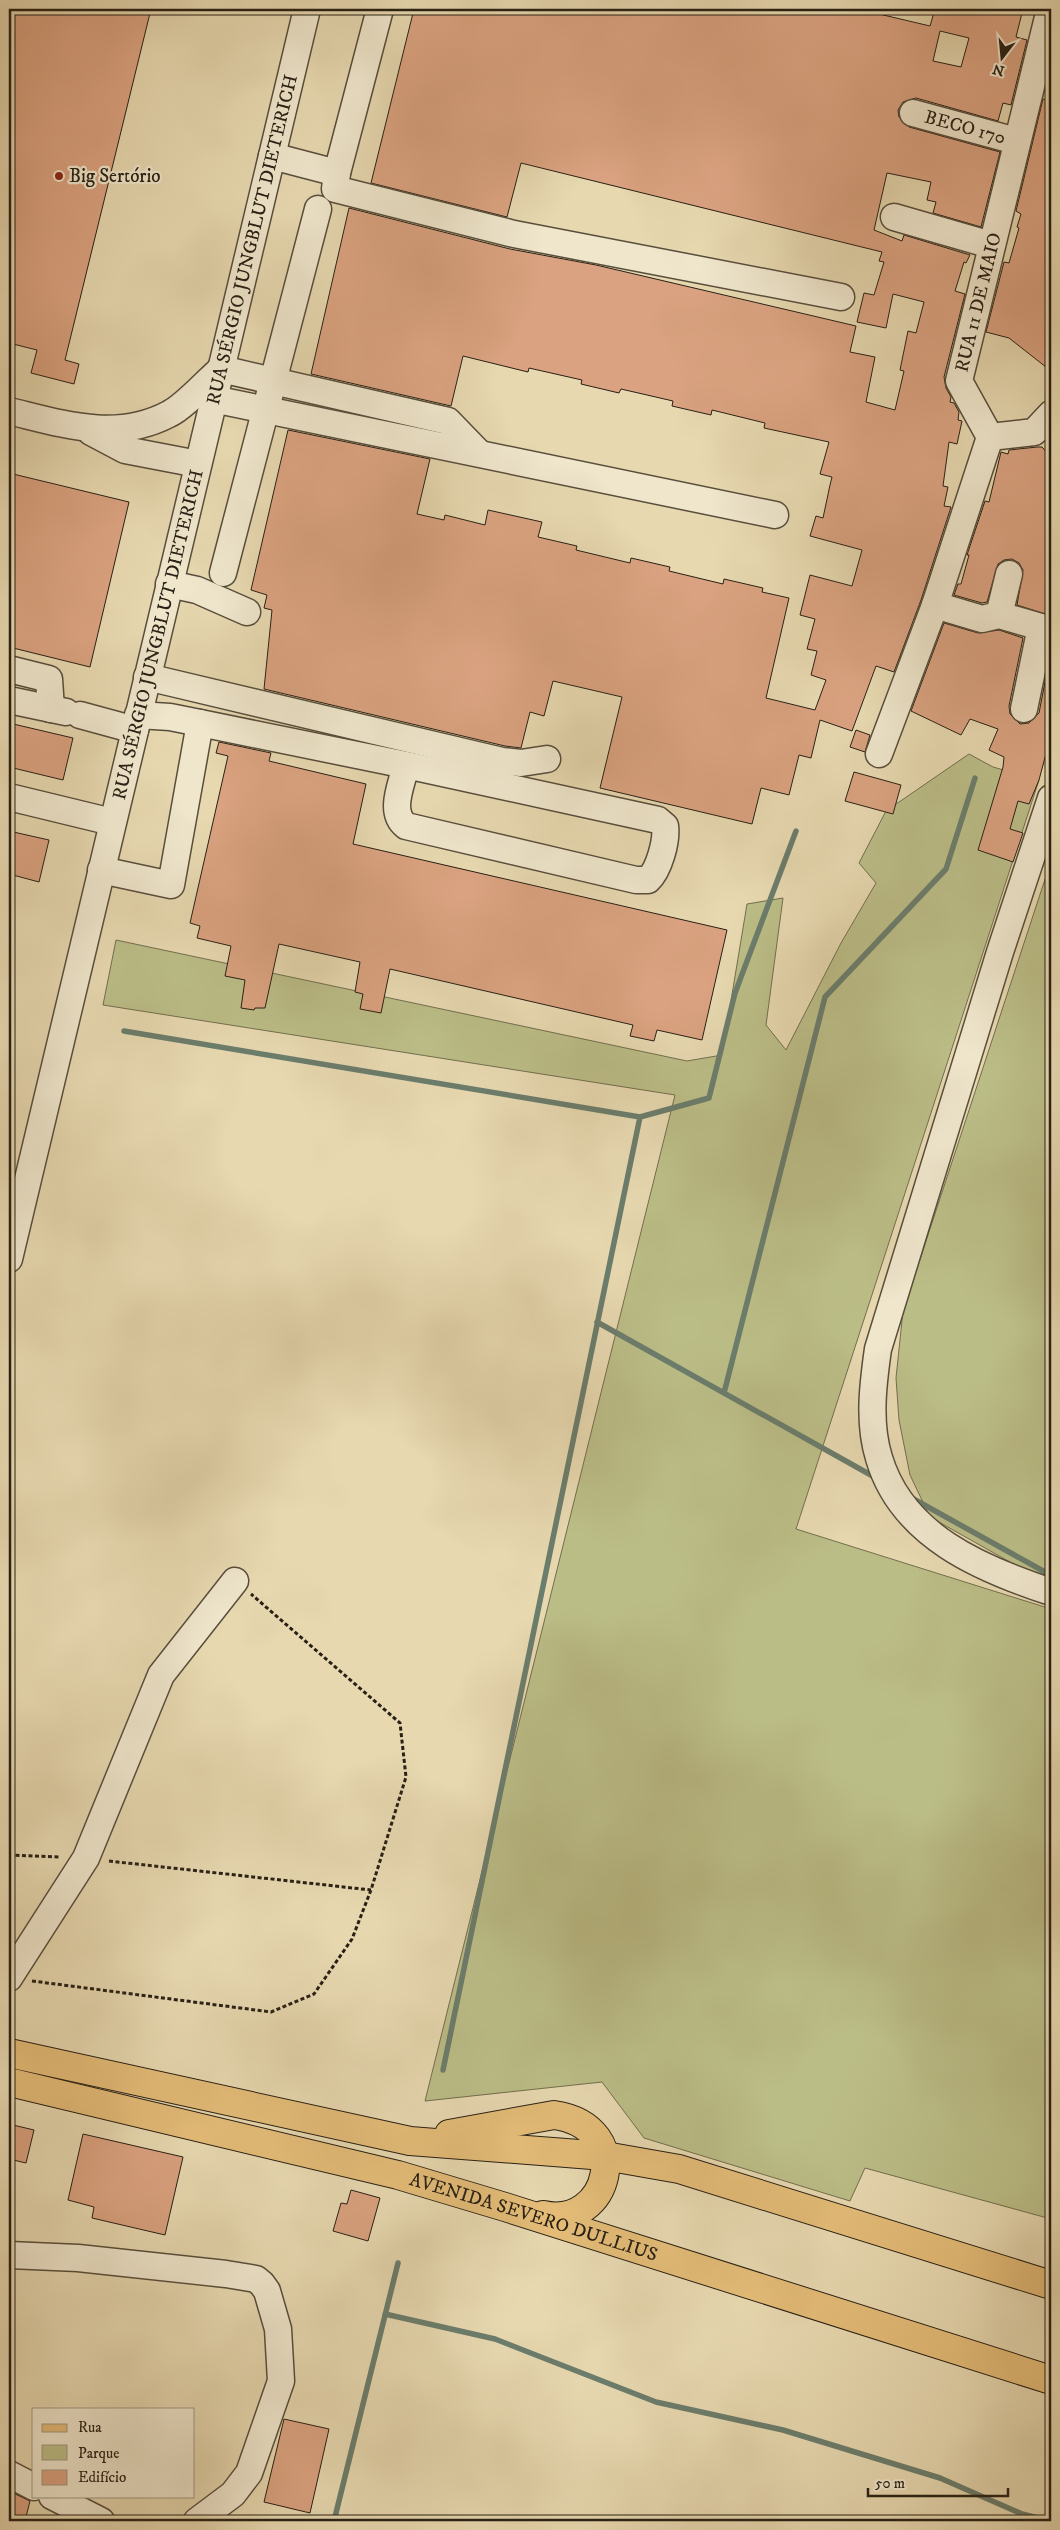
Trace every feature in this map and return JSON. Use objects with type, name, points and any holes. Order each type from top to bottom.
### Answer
[{"type":"main road","name":"AVENIDA SEVERO DULLIUS","points":[[9,2053],[410,2141],[605,2156],[679,2169],[1051,2286]]},
{"type":"main road","name":"AVENIDA SEVERO DULLIUS","points":[[9,2082],[398,2175],[505,2207],[1051,2380]]},
{"type":"main road","points":[[410,2141],[554,2115],[571,2118],[586,2126],[598,2138],[605,2156],[606,2170],[602,2186],[593,2200],[580,2210],[564,2216],[547,2216],[505,2207]]},
{"type":"street","name":"RUA SÉRGIO JUNGBLUT DIETERICH","points":[[9,1259],[307,9]]},
{"type":"street","points":[[380,9],[337,173],[335,189],[514,234],[841,296]]},
{"type":"street","name":"RUA 11 DE MAIO","points":[[990,437],[959,381],[1016,141],[1050,9]]},
{"type":"street","name":"BECO 170","points":[[913,113],[1016,141]]},
{"type":"street","points":[[272,156],[337,173]]},
{"type":"street","points":[[223,573],[318,209]]},
{"type":"street","points":[[894,217],[991,245]]},
{"type":"street","points":[[9,411],[86,429],[123,429],[170,414],[221,369],[448,420],[479,453]]},
{"type":"street","points":[[214,399],[775,514]]},
{"type":"street","points":[[86,429],[125,450],[198,464]]},
{"type":"street","points":[[879,754],[935,605],[990,437],[1046,431]]},
{"type":"street","points":[[999,614],[1009,574]]},
{"type":"street","points":[[169,584],[197,590],[247,612]]},
{"type":"street","points":[[935,605],[982,619],[999,614],[1042,627],[1024,709]]},
{"type":"street","points":[[9,669],[49,679],[66,712]]},
{"type":"street","points":[[147,677],[502,761],[521,763],[547,759]]},
{"type":"street","points":[[9,700],[66,712],[136,722],[170,717],[406,765],[658,820],[666,826],[666,834],[654,875],[648,880],[636,880],[406,826],[399,820],[396,810],[406,765]]},
{"type":"street","points":[[101,870],[171,885],[200,723]]},
{"type":"street","points":[[9,797],[112,822]]},
{"type":"street","points":[[1051,798],[1000,952],[878,1349],[872,1394],[873,1421],[879,1458],[901,1505],[930,1534],[974,1564],[1051,1592]]},
{"type":"street","points":[[9,1978],[86,1858],[162,1675],[235,1581]]},
{"type":"street","points":[[9,2255],[78,2258],[226,2274],[256,2279],[267,2291],[278,2329],[281,2381],[249,2473],[233,2494],[197,2521]]},
{"type":"street","points":[[9,2474],[32,2486]]},
{"type":"street","points":[[56,2498],[101,2521]]},
{"type":"path","points":[[9,1978],[271,2012],[314,1994],[352,1939],[371,1890],[406,1777],[400,1724],[235,1581]]},
{"type":"path","points":[[9,1855],[86,1858],[371,1890]]},
{"type":"green space","points":[[969,754],[993,767],[1039,780],[796,1529],[1051,1609],[1051,2219],[865,2168],[850,2201],[644,2138],[602,2082],[425,2101],[675,1095],[103,1005],[116,940],[687,1061],[722,1055],[747,904],[783,898],[766,1025],[786,1050],[841,943],[876,883],[859,863],[886,811]]},
{"type":"green space","points":[[1051,861],[1051,1577],[1017,1566],[930,1517],[910,1475],[899,1420],[896,1378],[903,1311]]},
{"type":"building","name":"Big Sertório","points":[[9,9],[151,9],[65,360],[79,364],[74,384],[31,373],[37,350],[9,343]]},
{"type":"building","points":[[414,9],[858,9],[930,26],[935,9],[1001,9],[1022,13],[1016,37],[1027,40],[1011,105],[1003,103],[998,121],[916,98],[903,102],[898,110],[899,117],[909,127],[1000,152],[981,227],[933,213],[936,202],[927,200],[931,182],[887,173],[874,230],[902,241],[904,235],[970,255],[966,263],[964,262],[955,291],[965,294],[944,377],[946,388],[951,397],[950,402],[954,403],[959,412],[958,420],[962,421],[957,444],[949,442],[943,486],[948,487],[944,506],[951,507],[921,600],[894,672],[876,666],[852,731],[820,720],[811,758],[799,755],[789,795],[761,788],[752,824],[600,788],[622,697],[553,681],[544,716],[530,712],[521,748],[505,746],[264,689],[272,610],[264,608],[267,595],[251,590],[288,430],[430,459],[417,514],[444,520],[445,515],[485,525],[488,510],[542,522],[538,537],[577,546],[576,550],[630,563],[631,558],[670,567],[669,571],[723,584],[724,579],[763,588],[762,592],[789,598],[766,698],[815,710],[826,680],[811,675],[817,651],[807,649],[815,619],[800,615],[810,575],[852,586],[862,550],[810,536],[816,516],[823,518],[832,477],[820,474],[829,442],[764,428],[765,423],[712,410],[711,415],[672,406],[673,401],[621,389],[619,393],[581,384],[582,380],[529,368],[528,372],[463,356],[451,406],[311,374],[349,208],[510,249],[596,265],[856,326],[850,352],[875,357],[866,402],[895,410],[904,371],[900,370],[908,331],[916,333],[924,302],[893,294],[886,328],[857,322],[864,293],[874,295],[884,262],[879,261],[882,252],[521,163],[507,217],[371,183]],"holes":[[[940,31],[969,38],[961,67],[933,61]]]},
{"type":"building","points":[[1043,99],[1051,101],[1051,371],[1009,338],[986,332],[1004,262],[1009,263],[1019,228],[1017,227],[1021,214],[1016,211]]},
{"type":"building","points":[[1042,447],[1049,455],[1047,463],[1051,464],[1051,616],[1017,605],[1023,570],[1019,563],[1012,559],[1004,560],[998,564],[987,602],[982,603],[954,595],[958,584],[961,584],[969,555],[967,555],[985,501],[989,502],[1001,452],[1008,454],[1009,450]]},
{"type":"building","points":[[9,473],[129,502],[90,667],[9,647]]},
{"type":"building","points":[[944,623],[978,633],[999,630],[1023,638],[1009,706],[1010,714],[1020,724],[1029,723],[1039,713],[1051,651],[1051,735],[1039,780],[1029,804],[1018,801],[1010,829],[1023,833],[1013,862],[978,850],[1003,767],[1004,757],[989,750],[998,729],[970,719],[961,735],[911,711]]},
{"type":"building","points":[[9,723],[73,738],[63,780],[9,767]]},
{"type":"building","points":[[856,730],[870,735],[865,752],[850,747]]},
{"type":"building","points":[[219,742],[271,753],[269,761],[366,784],[353,844],[727,930],[702,1040],[657,1030],[654,1041],[630,1036],[633,1025],[390,969],[381,1013],[360,1009],[363,994],[355,992],[360,962],[279,944],[265,1008],[255,1008],[254,1010],[241,1008],[245,980],[225,976],[231,946],[197,938],[200,926],[190,923],[228,756],[216,753]]},
{"type":"building","points":[[854,772],[901,785],[893,814],[845,801]]},
{"type":"building","points":[[9,831],[49,840],[39,882],[9,874]]},
{"type":"building","points":[[13,2125],[34,2130],[26,2163],[9,2159],[9,2143]]},
{"type":"building","points":[[83,2134],[183,2157],[165,2235],[92,2218],[94,2207],[68,2200]]},
{"type":"building","points":[[351,2190],[380,2198],[368,2241],[333,2231],[341,2203],[347,2204]]},
{"type":"building","points":[[284,2419],[329,2429],[310,2513],[264,2502]]},
{"type":"building","points":[[9,2491],[30,2501],[25,2521],[9,2521]]},
{"type":"waterway","points":[[724,1393],[825,997],[946,869],[975,778]]},
{"type":"waterway","points":[[640,1117],[709,1098],[735,993],[796,831]]},
{"type":"waterway","points":[[124,1031],[640,1117],[443,2070]]},
{"type":"waterway","points":[[597,1322],[878,1479]]},
{"type":"waterway","points":[[910,1497],[1045,1572],[1051,1573]]},
{"type":"waterway","points":[[334,2521],[398,2263]]},
{"type":"waterway","points":[[385,2314],[495,2339],[656,2402],[783,2430],[940,2478],[1022,2514],[1050,2521]]},
{"type":"place","name":"Big Sertório","points":[[59,176]]}]
